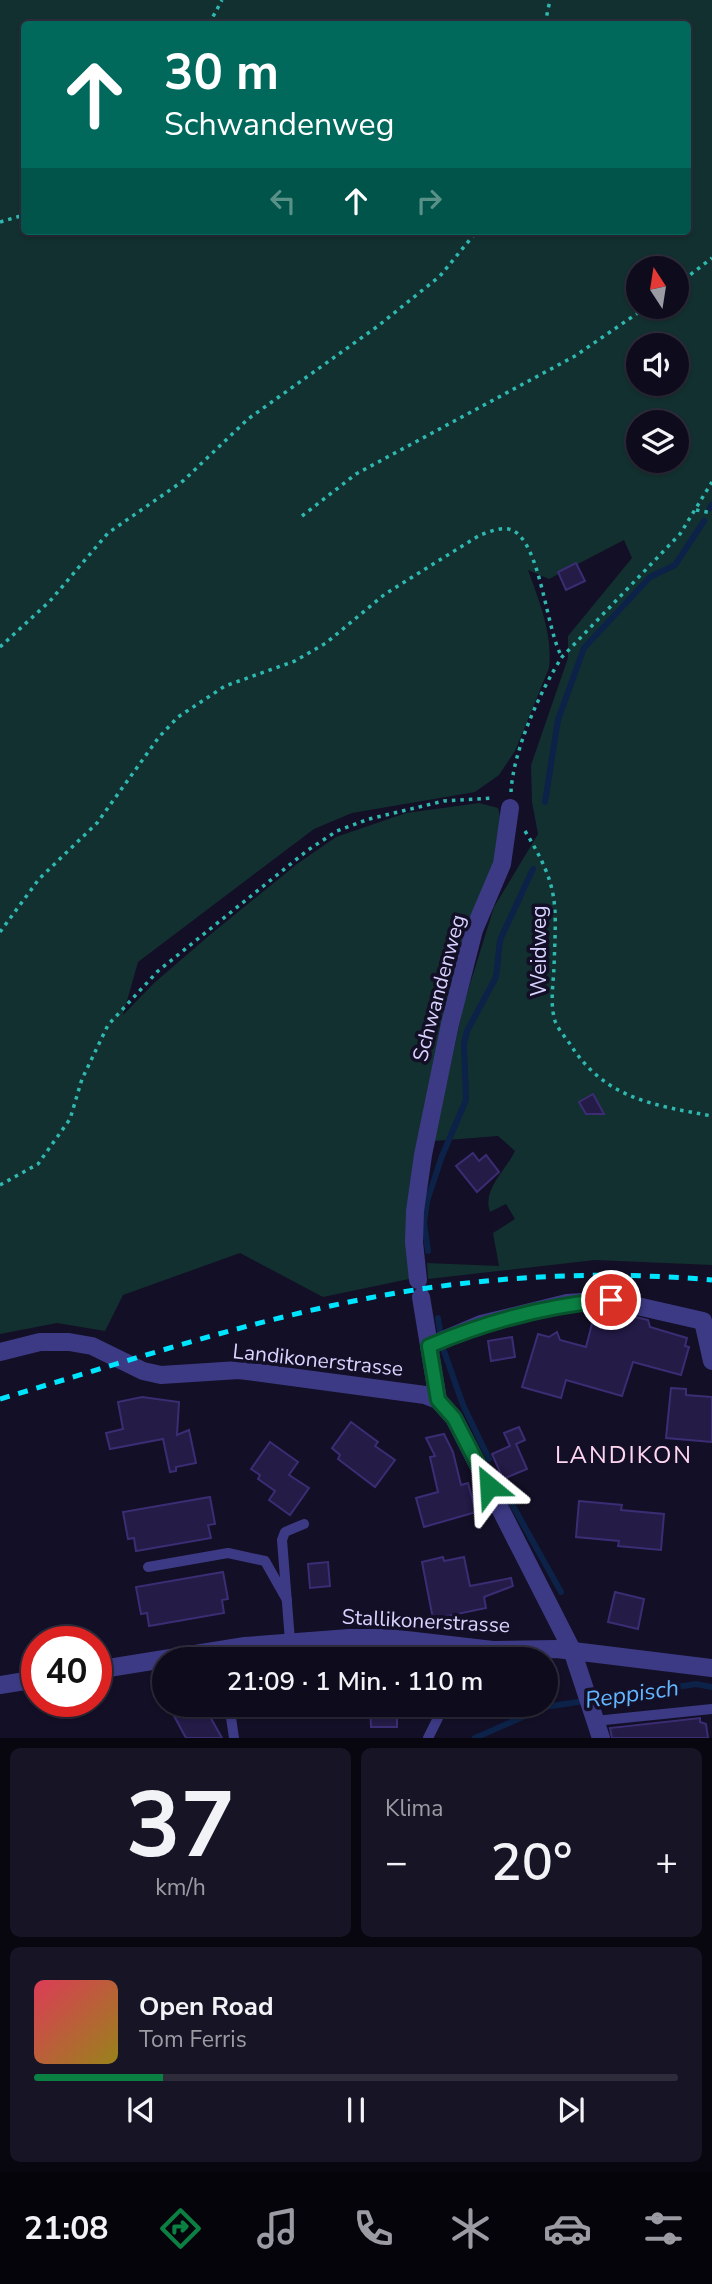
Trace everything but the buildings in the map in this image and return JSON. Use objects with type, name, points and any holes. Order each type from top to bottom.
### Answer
[{"type":"street","name":"Schwandenweg","points":[[438,1400],[419,1288],[414,1242],[415,1210],[423,1155],[450,1024],[474,930],[502,864],[510,808]]},
{"type":"street","name":"Landikonerstrasse","points":[[429,1346],[481,1324],[567,1303],[611,1300],[703,1321],[712,1361]]},
{"type":"street","name":"Landikonerstrasse","points":[[0,1352],[40,1342],[69,1342],[92,1346],[143,1371],[161,1375],[239,1370],[425,1395],[438,1400]]},
{"type":"street","points":[[438,1400],[454,1418],[572,1650],[596,1724]]},
{"type":"street","name":"Stallikonerstrasse","points":[[253,1647],[290,1641],[389,1638],[460,1647]]},
{"type":"street","name":"Stallikonerstrasse","points":[[558,1651],[572,1650],[712,1668]]},
{"type":"street","name":"Stallikonerstrasse","points":[[112,1668],[152,1662]]},
{"type":"street","points":[[0,1685],[21,1682]]},
{"type":"lane","points":[[290,1641],[282,1540],[285,1532],[304,1524]]},
{"type":"lane","points":[[148,1567],[228,1553],[265,1561],[287,1600]]},
{"type":"lane","points":[[596,1724],[712,1709]]},
{"type":"lane","points":[[231,1717],[233,1738]]},
{"type":"lane","points":[[428,1738],[438,1717]]},
{"type":"path","points":[[211,21],[222,0]]},
{"type":"path","points":[[546,21],[550,0]]},
{"type":"path","points":[[0,222],[21,216]]},
{"type":"path","points":[[0,648],[50,601],[108,533],[183,481],[248,419],[378,326],[440,276],[474,235]]},
{"type":"path","points":[[690,275],[712,258]]},
{"type":"path","points":[[302,516],[356,474],[575,356],[629,319]]},
{"type":"path","points":[[0,1185],[38,1164],[70,1119],[82,1079],[108,1025],[158,971],[308,850],[337,831],[406,808],[444,801],[493,797],[510,808],[512,776],[549,677],[562,657],[654,563],[696,510],[712,482]]},
{"type":"path","points":[[696,510],[712,513]]},
{"type":"path","points":[[0,932],[39,879],[97,823],[159,737],[178,717],[225,687],[295,661],[326,643],[385,594],[480,535],[497,529],[511,529],[519,536],[541,583],[552,640],[562,657]]},
{"type":"path","name":"Weidweg","points":[[542,859],[553,886],[556,904],[553,995],[555,1022],[594,1074],[629,1098],[712,1116]]},
{"type":"green space","points":[[0,0],[712,0],[712,1265],[595,1260],[428,1279],[427,1263],[499,1266],[493,1233],[515,1219],[506,1204],[490,1212],[488,1204],[492,1188],[515,1151],[498,1136],[434,1141],[464,1003],[494,907],[538,834],[532,802],[531,765],[568,658],[568,636],[632,558],[624,540],[549,579],[528,570],[547,630],[549,668],[515,751],[499,775],[475,792],[352,813],[314,829],[138,962],[123,1015],[154,983],[211,934],[297,864],[336,837],[406,813],[479,803],[498,808],[501,834],[499,847],[492,872],[475,908],[409,1279],[323,1297],[240,1253],[123,1295],[105,1331],[57,1323],[0,1334]]},
{"type":"waterway","points":[[545,802],[558,720],[584,648],[650,577],[675,565],[704,521]]},
{"type":"waterway","points":[[428,1251],[424,1223],[427,1201],[442,1156],[466,1100],[464,1044],[467,1031],[496,977],[500,940],[533,869]]},
{"type":"waterway","points":[[438,1318],[440,1331]]},
{"type":"waterway","points":[[444,1351],[463,1405],[489,1459]]},
{"type":"waterway","points":[[503,1488],[561,1592]]},
{"type":"waterway","name":"Reppisch","points":[[475,1738],[545,1707],[696,1684],[712,1687]]},
{"type":"railway","points":[[0,1399],[229,1331],[411,1290],[497,1280],[583,1275],[712,1280]]},
{"type":"district","name":"LANDIKON","points":[[624,1455]]},
{"type":"route","points":[[489,1486],[454,1418],[438,1400],[429,1346],[481,1324],[567,1303],[611,1300]]}]
